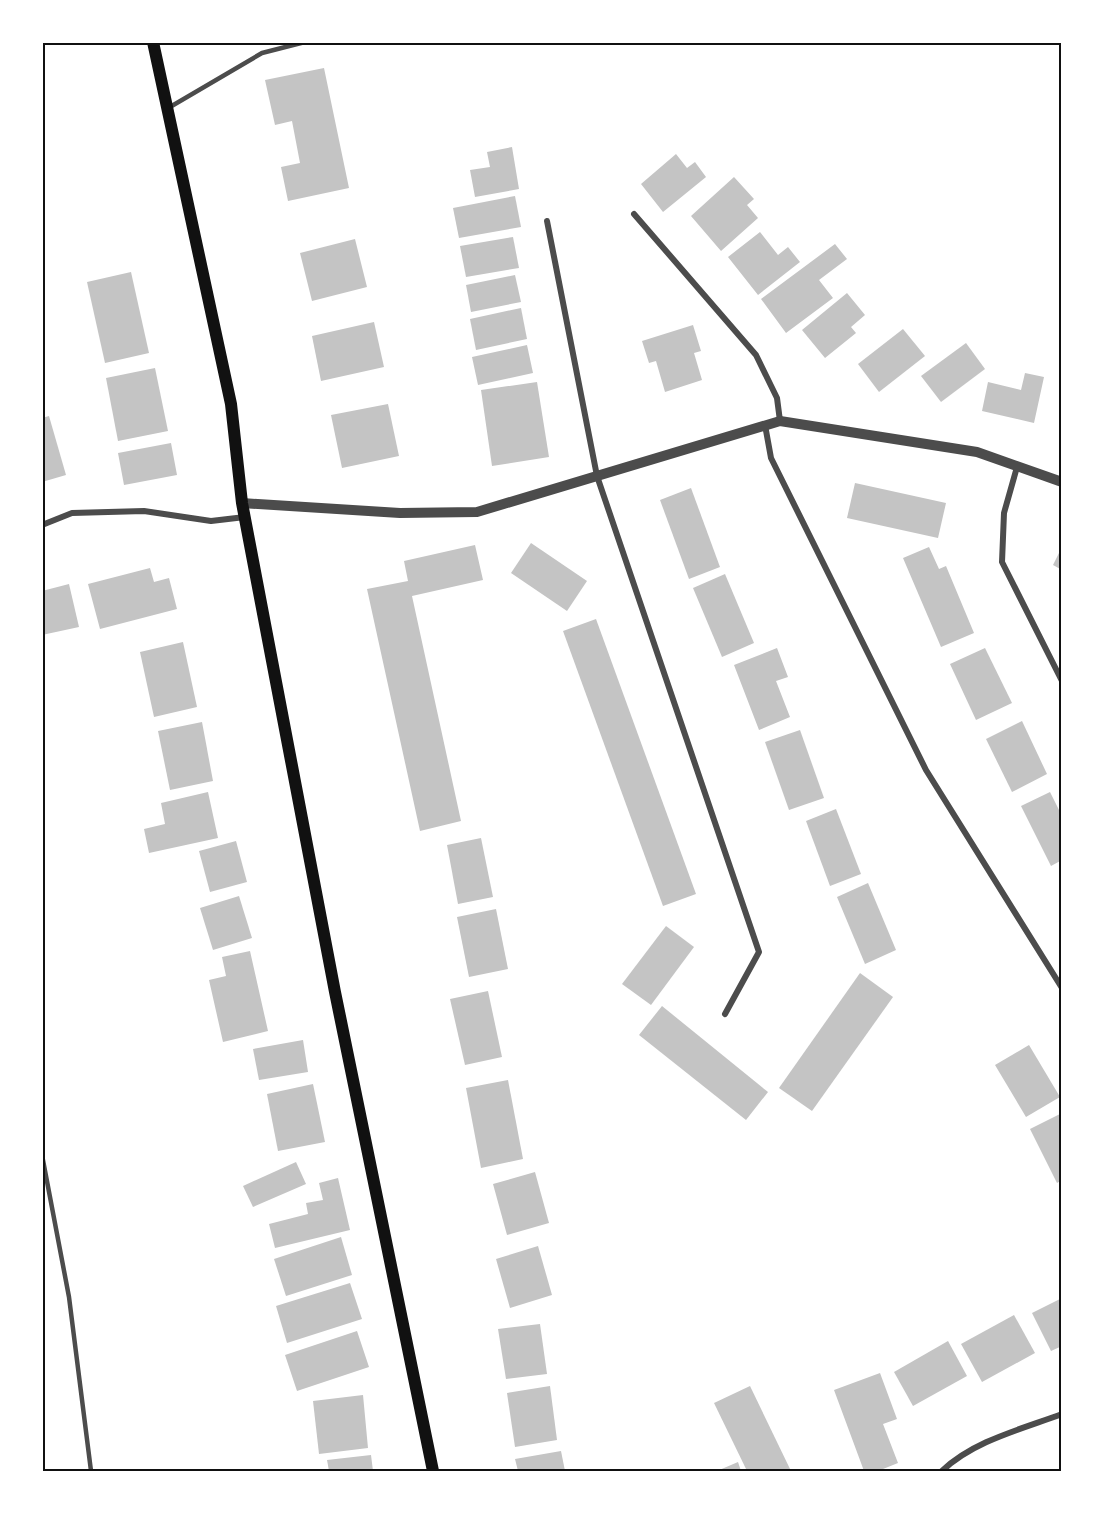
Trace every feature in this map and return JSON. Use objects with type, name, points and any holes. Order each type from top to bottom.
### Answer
[{"type":"main road","points":[[153,42],[231,404],[244,517],[335,992],[433,1471]]},
{"type":"street","points":[[634,214],[756,354],[777,398],[780,421]]},
{"type":"street","points":[[548,221],[597,476],[759,952],[725,1014]]},
{"type":"street","points":[[242,503],[400,513],[477,513],[780,421],[977,452],[1062,482]]},
{"type":"street","points":[[765,424],[771,458],[927,770],[1062,988]]},
{"type":"street","points":[[1017,467],[1004,513],[1002,562],[1062,681]]},
{"type":"street","points":[[42,525],[72,513],[144,511],[211,521],[244,517]]},
{"type":"street","points":[[942,1471],[953,1460],[987,1442],[1062,1414]]},
{"type":"lane","points":[[167,108],[262,53],[305,42]]},
{"type":"lane","points":[[42,1155],[69,1297],[91,1471]]},
{"type":"building","points":[[324,68],[349,188],[288,201],[281,167],[300,163],[292,121],[275,125],[265,80]]},
{"type":"building","points":[[512,147],[519,189],[475,197],[470,170],[490,167],[487,152]]},
{"type":"building","points":[[676,154],[687,168],[695,162],[706,177],[663,212],[641,184]]},
{"type":"building","points":[[734,177],[754,199],[747,205],[758,218],[721,251],[691,216]]},
{"type":"building","points":[[515,196],[521,227],[459,238],[453,208]]},
{"type":"building","points":[[760,232],[778,255],[788,247],[800,262],[758,295],[728,257]]},
{"type":"building","points":[[513,237],[519,268],[466,277],[460,246]]},
{"type":"building","points":[[355,239],[367,287],[312,301],[300,253]]},
{"type":"building","points":[[835,244],[847,259],[819,280],[833,298],[786,333],[761,299]]},
{"type":"building","points":[[131,272],[149,353],[105,363],[87,282]]},
{"type":"building","points":[[515,275],[521,302],[471,312],[466,285]]},
{"type":"building","points":[[847,293],[865,315],[851,327],[856,333],[825,358],[802,330]]},
{"type":"building","points":[[521,308],[527,339],[476,350],[470,319]]},
{"type":"building","points":[[374,322],[384,367],[321,381],[312,336]]},
{"type":"building","points":[[693,325],[701,351],[694,353],[702,380],[665,392],[656,361],[649,363],[642,341]]},
{"type":"building","points":[[903,329],[925,356],[879,392],[858,364]]},
{"type":"building","points":[[966,343],[985,369],[941,402],[921,376]]},
{"type":"building","points":[[527,345],[533,373],[478,385],[472,357]]},
{"type":"building","points":[[155,368],[168,431],[118,441],[106,378]]},
{"type":"building","points":[[1025,373],[1044,377],[1034,423],[982,411],[988,382],[1021,390]]},
{"type":"building","points":[[537,382],[549,457],[492,466],[481,390]]},
{"type":"building","points":[[388,404],[399,456],[342,468],[331,415]]},
{"type":"building","points":[[49,416],[66,475],[42,482],[42,418]]},
{"type":"building","points":[[171,443],[177,475],[124,485],[118,453]]},
{"type":"building","points":[[855,483],[946,503],[938,538],[847,518]]},
{"type":"building","points":[[691,488],[720,567],[689,579],[660,500]]},
{"type":"building","points":[[531,543],[587,581],[567,611],[511,573]]},
{"type":"building","points":[[475,545],[483,580],[412,596],[461,821],[420,831],[367,589],[408,581],[404,561]]},
{"type":"building","points":[[929,547],[939,569],[946,566],[974,633],[941,647],[903,558]]},
{"type":"building","points":[[1062,547],[1062,570],[1053,565]]},
{"type":"building","points":[[150,568],[154,582],[169,578],[177,609],[100,629],[88,584]]},
{"type":"building","points":[[725,574],[754,643],[722,657],[693,588]]},
{"type":"building","points":[[69,584],[79,627],[42,635],[42,591]]},
{"type":"building","points":[[596,619],[696,894],[663,906],[563,631]]},
{"type":"building","points":[[183,642],[197,707],[154,717],[140,652]]},
{"type":"building","points":[[777,648],[788,677],[776,681],[790,717],[759,730],[734,665]]},
{"type":"building","points":[[985,648],[1012,703],[976,720],[950,664]]},
{"type":"building","points":[[1022,721],[1047,774],[1012,792],[986,739]]},
{"type":"building","points":[[202,722],[213,781],[170,790],[158,731]]},
{"type":"building","points":[[800,730],[824,798],[789,810],[765,742]]},
{"type":"building","points":[[208,792],[218,838],[149,853],[144,829],[165,824],[161,803]]},
{"type":"building","points":[[1050,792],[1062,816],[1062,860],[1051,866],[1021,806]]},
{"type":"building","points":[[836,809],[861,874],[830,886],[806,821]]},
{"type":"building","points":[[481,838],[493,897],[458,904],[447,845]]},
{"type":"building","points":[[236,841],[247,882],[210,892],[199,851]]},
{"type":"building","points":[[868,883],[896,950],[865,964],[837,897]]},
{"type":"building","points":[[239,896],[252,938],[213,950],[200,908]]},
{"type":"building","points":[[496,909],[508,969],[469,977],[457,917]]},
{"type":"building","points":[[666,926],[694,947],[651,1005],[622,984]]},
{"type":"building","points":[[250,951],[268,1031],[223,1042],[209,980],[226,976],[222,957]]},
{"type":"building","points":[[860,973],[893,997],[812,1111],[779,1088]]},
{"type":"building","points":[[488,991],[502,1057],[465,1065],[450,999]]},
{"type":"building","points":[[662,1006],[768,1092],[746,1120],[639,1035]]},
{"type":"building","points":[[303,1040],[308,1072],[259,1080],[253,1049]]},
{"type":"building","points":[[1029,1045],[1060,1097],[1026,1117],[995,1065]]},
{"type":"building","points":[[508,1080],[523,1159],[481,1168],[466,1088]]},
{"type":"building","points":[[313,1084],[325,1142],[278,1151],[267,1094]]},
{"type":"building","points":[[1062,1113],[1062,1180],[1057,1183],[1030,1129]]},
{"type":"building","points":[[296,1162],[306,1184],[253,1207],[243,1186]]},
{"type":"building","points":[[535,1172],[549,1223],[507,1235],[493,1184]]},
{"type":"building","points":[[338,1178],[350,1230],[275,1248],[269,1224],[308,1214],[306,1203],[323,1200],[319,1183]]},
{"type":"building","points":[[341,1237],[352,1275],[286,1296],[274,1259]]},
{"type":"building","points":[[538,1246],[552,1295],[510,1308],[496,1259]]},
{"type":"building","points":[[350,1283],[362,1319],[287,1343],[276,1306]]},
{"type":"building","points":[[1062,1298],[1062,1346],[1051,1351],[1032,1313]]},
{"type":"building","points":[[1014,1315],[1035,1353],[982,1382],[961,1344]]},
{"type":"building","points":[[540,1324],[547,1374],[506,1379],[498,1329]]},
{"type":"building","points":[[357,1331],[369,1367],[297,1391],[285,1355]]},
{"type":"building","points":[[948,1341],[967,1376],[913,1406],[894,1372]]},
{"type":"building","points":[[880,1373],[897,1419],[883,1424],[898,1463],[878,1471],[864,1471],[834,1390]]},
{"type":"building","points":[[550,1386],[557,1440],[515,1447],[507,1393]]},
{"type":"building","points":[[750,1386],[791,1471],[747,1471],[714,1403]]},
{"type":"building","points":[[363,1395],[368,1448],[319,1454],[313,1401]]},
{"type":"building","points":[[561,1451],[565,1471],[518,1471],[515,1459]]},
{"type":"building","points":[[371,1455],[373,1471],[329,1471],[327,1460]]},
{"type":"building","points":[[738,1462],[741,1471],[717,1471]]}]
